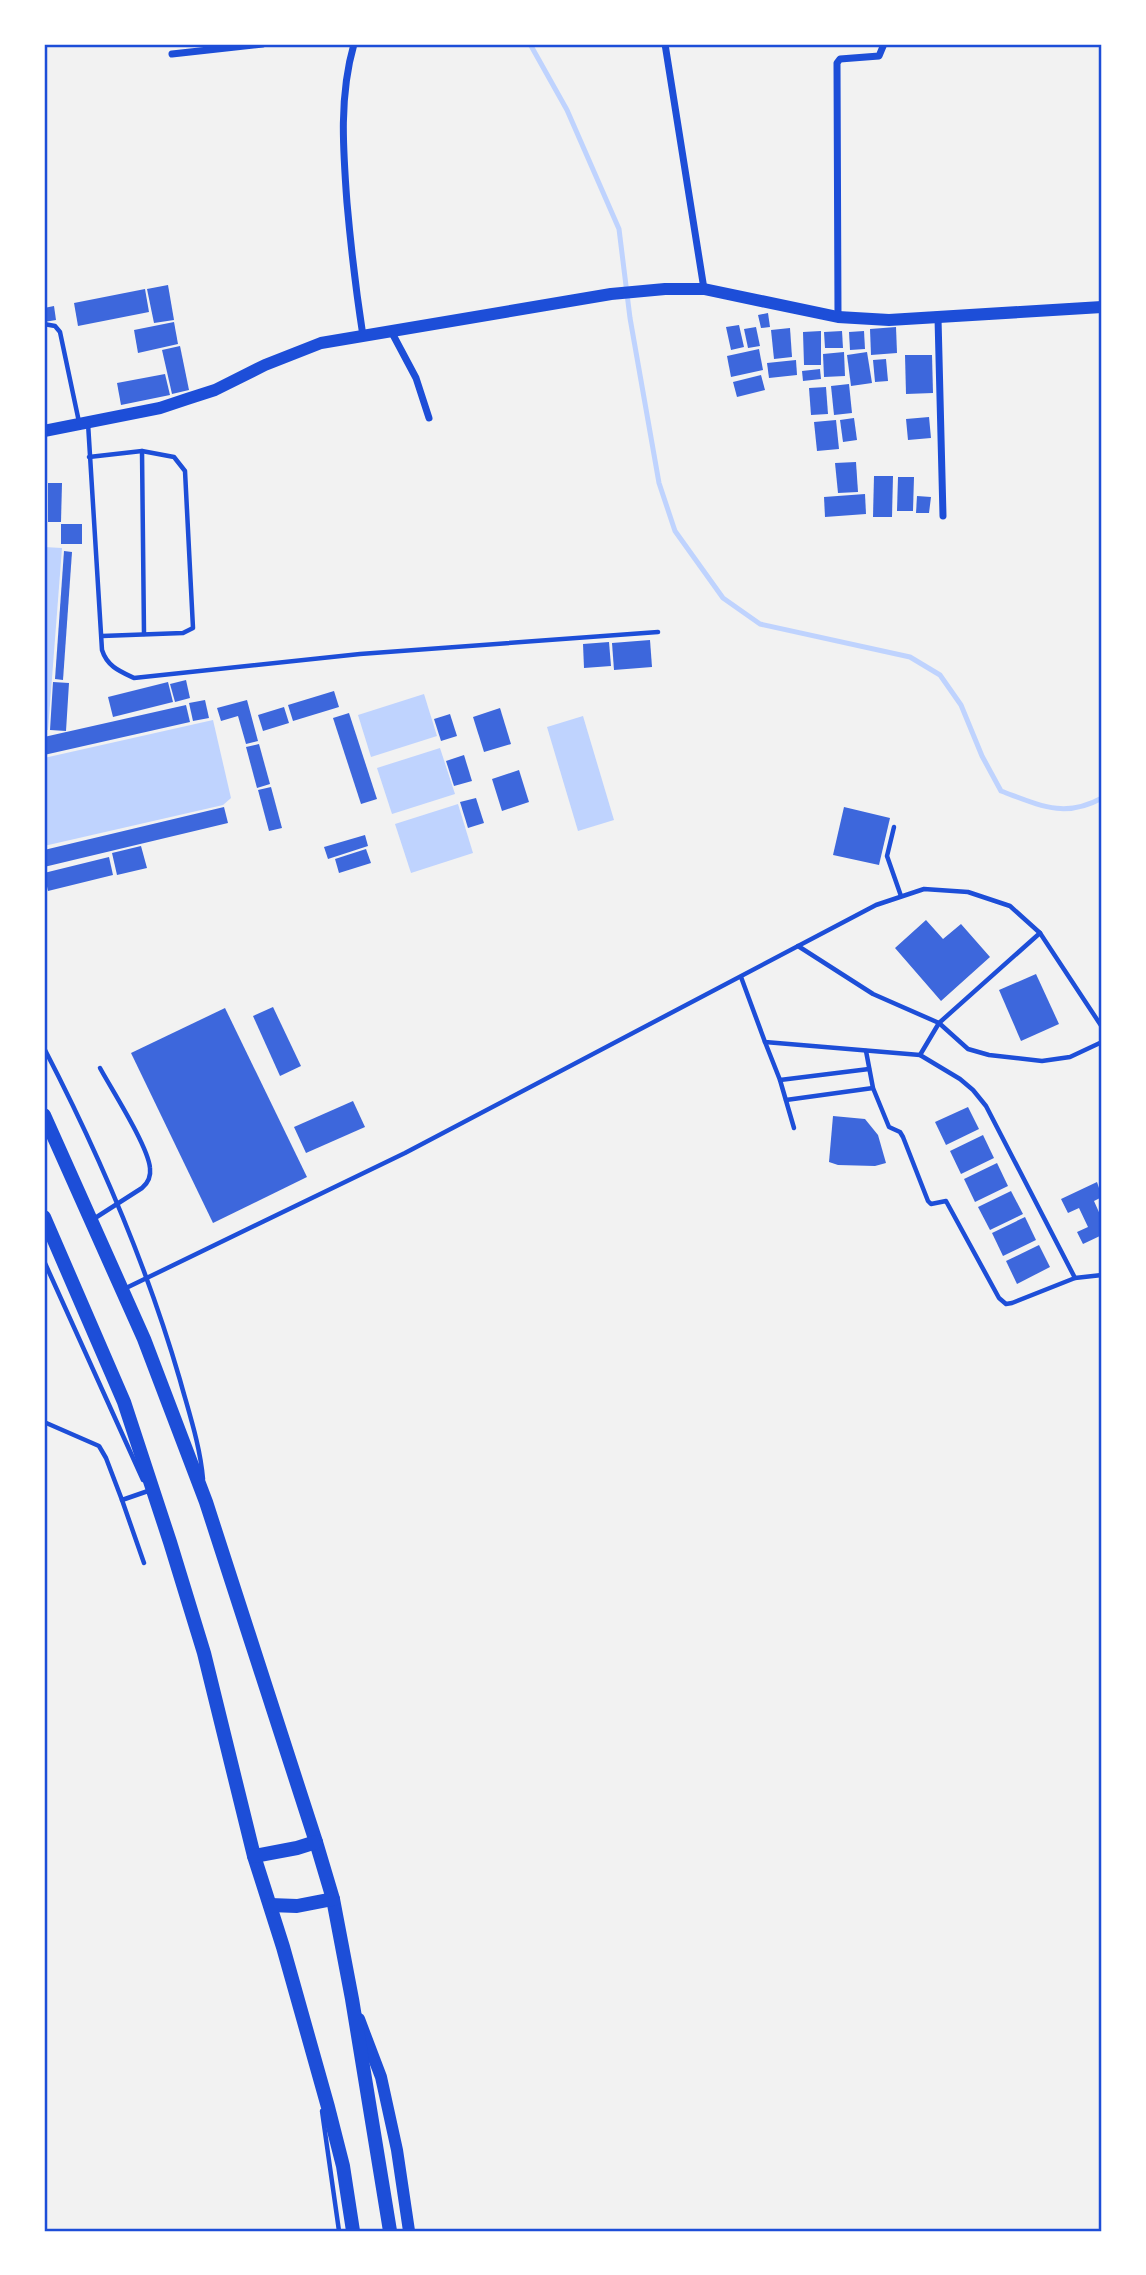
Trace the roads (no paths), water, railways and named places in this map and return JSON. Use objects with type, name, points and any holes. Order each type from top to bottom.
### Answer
[{"type":"main road","points":[[44,431],[169,405],[215,390],[265,365],[311,347],[614,294],[704,289],[838,317],[889,320],[1102,307]]},
{"type":"main road","points":[[44,1115],[144,1339],[206,1503],[316,1842],[333,1899],[390,2231]]},
{"type":"main road","points":[[44,1217],[124,1402],[204,1653],[254,1856],[316,2063],[343,2166],[353,2231]]},
{"type":"main road","points":[[254,1856],[316,1842]]},
{"type":"main road","points":[[270,1905],[297,1906],[333,1899]]},
{"type":"main road","points":[[352,1999],[381,2077],[397,2150],[409,2231]]},
{"type":"street","points":[[172,54],[263,44]]},
{"type":"street","points":[[354,44],[344,96],[344,167],[353,272],[363,336]]},
{"type":"street","points":[[665,44],[704,289]]},
{"type":"street","points":[[838,317],[837,63],[839,59],[879,56],[884,44]]},
{"type":"street","points":[[937,318],[943,516]]},
{"type":"street","points":[[391,331],[416,378],[429,418]]},
{"type":"lane","points":[[44,324],[55,326],[60,332],[83,423],[97,543],[105,660],[117,670],[134,678],[360,654],[658,632]]},
{"type":"lane","points":[[89,457],[142,451],[174,457],[185,471],[193,624],[191,631],[102,636]]},
{"type":"lane","points":[[142,451],[144,634]]},
{"type":"lane","points":[[894,827],[887,856],[901,897]]},
{"type":"lane","points":[[123,1290],[405,1153],[876,905],[924,889],[968,892],[1010,906],[1040,933],[1102,1027]]},
{"type":"lane","points":[[920,1055],[939,1023],[1040,933]]},
{"type":"lane","points":[[798,946],[873,994],[939,1023],[968,1049],[989,1055],[1042,1061],[1070,1057],[1102,1042]]},
{"type":"lane","points":[[741,977],[780,1080],[794,1128]]},
{"type":"lane","points":[[765,1042],[920,1055],[960,1079],[986,1107],[1075,1278]]},
{"type":"lane","points":[[44,1048],[117,1205],[166,1334],[201,1454],[206,1503]]},
{"type":"lane","points":[[866,1051],[873,1088],[888,1127],[900,1132],[903,1137],[928,1201],[931,1204],[946,1201],[1003,1303],[1012,1303],[1075,1278],[1102,1275]]},
{"type":"lane","points":[[92,1220],[148,1183],[150,1169],[144,1148],[100,1068]]},
{"type":"lane","points":[[780,1080],[869,1069]]},
{"type":"lane","points":[[786,1100],[873,1088]]},
{"type":"lane","points":[[59,1254],[44,1260],[170,1542]]},
{"type":"lane","points":[[44,1422],[99,1446],[106,1458],[144,1563]]},
{"type":"lane","points":[[122,1500],[148,1490]]},
{"type":"lane","points":[[316,2063],[339,2231]]},
{"type":"water","points":[[44,547],[62,548],[48,730],[44,730]]},
{"type":"water","points":[[424,694],[437,736],[371,757],[358,715]]},
{"type":"water","points":[[583,716],[614,820],[578,831],[547,727]]},
{"type":"water","points":[[213,720],[231,798],[223,805],[44,846],[44,758]]},
{"type":"water","points":[[440,748],[455,794],[392,814],[377,768]]},
{"type":"water","points":[[458,804],[473,853],[411,873],[395,824]]},
{"type":"waterway","points":[[530,44],[567,110],[619,229],[630,318],[659,483],[675,531],[723,598],[760,624],[910,657],[940,675],[961,705],[982,756],[1001,791],[1040,805],[1063,809],[1076,808],[1102,798]]}]
